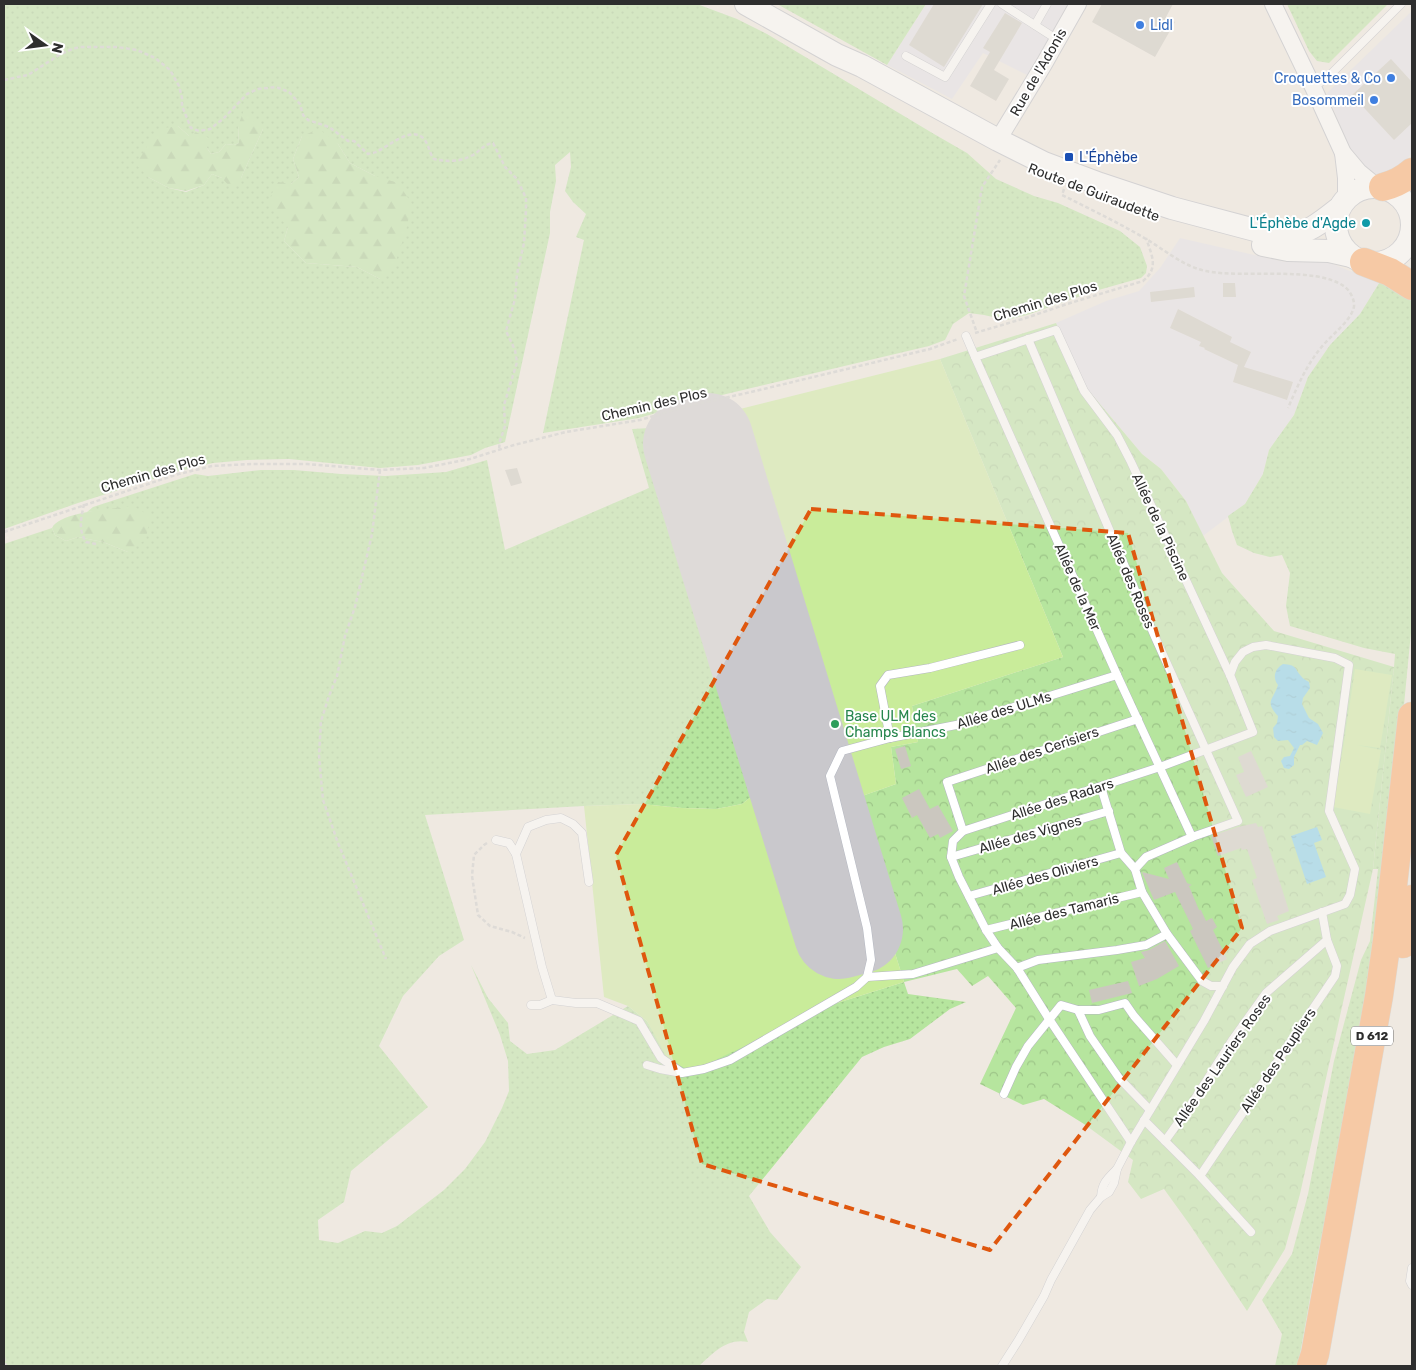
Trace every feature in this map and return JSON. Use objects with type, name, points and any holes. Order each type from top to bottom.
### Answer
[{"type":"highway","points":[[1380,187],[1394,185],[1412,172]]},
{"type":"highway","points":[[1368,259],[1412,286]]},
{"type":"highway","name":"D 612","points":[[1313,1362],[1379,996],[1412,716]]},
{"type":"highway","name":"D 612","points":[[1313,1362],[1412,899]]},
{"type":"highway","name":"D 612","points":[[1404,936],[1412,907]]},
{"type":"street","name":"Route de Guiraudette","points":[[746,4],[836,55],[862,66],[1000,148],[1066,184],[1196,230],[1232,240],[1288,250],[1329,251],[1368,259],[1412,259]]},
{"type":"street","name":"Rue de l'Adonis","points":[[1000,148],[1078,4]]},
{"type":"street","points":[[1273,4],[1343,153],[1359,172],[1380,187],[1394,192],[1403,200],[1410,211],[1412,224],[1410,234],[1406,245],[1399,253],[1368,259],[1342,246],[1336,234],[1335,222],[1342,203],[1346,178],[1343,153]]},
{"type":"street","name":"Route de Guiraudette","points":[[836,55],[858,72],[1000,148],[1172,208],[1270,234],[1286,236],[1303,232],[1322,222],[1342,203]]},
{"type":"street","points":[[1342,203],[1355,191],[1365,187],[1380,187]]},
{"type":"lane","points":[[906,56],[945,78],[991,4]]},
{"type":"lane","points":[[1002,4],[1058,40]]},
{"type":"lane","points":[[1035,25],[1047,4]]},
{"type":"lane","points":[[1313,87],[1327,78],[1402,4]]},
{"type":"lane","name":"Allée de la Piscine","points":[[1028,339],[1056,330],[1084,391],[1117,435],[1230,675],[1253,732]]},
{"type":"lane","name":"Allée de la Mer","points":[[966,336],[1117,675],[1192,837]]},
{"type":"lane","points":[[974,357],[1028,339]]},
{"type":"lane","name":"Allée des Roses","points":[[1028,339],[1155,637],[1238,821],[1192,837]]},
{"type":"lane","points":[[890,738],[880,686],[888,675],[930,668],[1020,645]]},
{"type":"lane","points":[[1002,1366],[1044,1296],[1090,1210],[1100,1197],[1107,1179],[1117,1170],[1131,1142],[1233,967],[1250,944],[1270,931],[1345,904],[1350,895],[1355,869],[1329,811],[1349,666],[1335,658],[1266,645],[1253,647],[1243,652],[1235,662],[1230,675]]},
{"type":"lane","name":"Allée des ULMs","points":[[867,977],[872,960],[867,928],[830,776],[842,751],[890,738],[956,725],[1117,675]]},
{"type":"lane","name":"Allée des Cerisiers","points":[[963,831],[947,782],[1138,718]]},
{"type":"lane","name":"Allée des Radars","points":[[963,831],[1160,767],[1253,732]]},
{"type":"lane","points":[[1101,787],[1121,853],[1135,869],[1142,892],[1167,934],[1202,980],[1211,986],[1223,986]]},
{"type":"lane","name":"Allée des Vignes","points":[[951,857],[1108,811]]},
{"type":"lane","points":[[516,854],[528,827],[546,820],[561,818],[574,824],[582,833],[589,882]]},
{"type":"lane","points":[[963,831],[954,841],[951,857],[986,930],[998,948],[1017,968],[1131,1142]]},
{"type":"lane","points":[[1135,869],[1146,857],[1192,837]]},
{"type":"lane","points":[[496,840],[509,843],[516,854],[552,1000]]},
{"type":"lane","name":"Allée des Oliviers","points":[[969,896],[1121,853]]},
{"type":"lane","name":"Allée des Tamaris","points":[[986,930],[1142,892]]},
{"type":"lane","points":[[1322,912],[1327,940]]},
{"type":"lane","points":[[1017,968],[1038,960],[1146,945],[1167,934]]},
{"type":"lane","name":"Allée des Lauriers Roses","points":[[1165,1141],[1194,1102],[1266,993],[1327,940]]},
{"type":"lane","name":"Allée des Peupliers","points":[[1200,1176],[1335,976],[1337,966],[1327,940]]},
{"type":"lane","points":[[647,1065],[660,1070],[682,1073],[704,1069],[730,1060],[856,987],[867,977],[913,974],[998,948]]},
{"type":"lane","points":[[531,1005],[540,1005],[552,1000],[597,1003],[639,1021],[662,1058],[682,1073]]},
{"type":"lane","points":[[1004,1094],[1028,1046],[1061,1005],[1078,1010],[1099,1010],[1125,1003],[1177,1066]]},
{"type":"lane","points":[[1078,1010],[1090,1036],[1119,1078],[1150,1110]]},
{"type":"lane","points":[[1144,1120],[1200,1176],[1251,1232]]},
{"type":"lane","points":[[1412,1268],[1410,1281],[1412,1285]]},
{"type":"path","points":[[4,80],[28,76],[59,55],[72,49],[80,47],[117,47],[137,50],[155,58],[170,70],[179,86],[182,106],[191,128],[199,131],[210,129],[223,119],[247,94],[258,89],[276,87],[289,92],[300,104],[308,120],[329,128],[348,141],[354,141],[368,154],[377,152],[388,144],[413,134],[422,137],[434,159],[442,161],[460,161],[473,155],[488,144],[493,144],[505,167],[517,179],[526,198],[524,243],[517,274],[516,299],[506,331],[515,350],[517,362],[504,405],[505,426],[500,441],[500,450]]},
{"type":"path","points":[[976,332],[964,296],[982,187],[1000,148]]},
{"type":"path","points":[[1066,184],[1062,196],[1146,238],[1182,262],[1206,271],[1308,275],[1332,280],[1345,287],[1352,296],[1354,306],[1349,318],[1314,356],[1288,408]]},
{"type":"path","name":"Chemin des Plos","points":[[4,532],[175,475],[212,466],[307,464],[380,470],[424,468],[470,459],[514,444],[566,432],[640,420],[688,406],[930,348],[1143,281],[1150,275],[1153,266],[1146,238]]},
{"type":"path","points":[[380,470],[372,534],[355,607],[345,636],[337,676],[321,722],[319,756],[323,800],[338,843],[386,959]]},
{"type":"path","points":[[84,504],[81,522],[82,535],[86,542],[96,544]]},
{"type":"path","points":[[496,840],[484,845],[474,855],[472,876],[478,914],[490,926],[512,932],[538,947]]},
{"type":"path","points":[[4,1357],[6,1366]]},
{"type":"highlighted area","points":[[811,509],[1128,533],[1242,928],[990,1250],[702,1164],[616,855]]},
{"type":"shaded area","points":[[926,4],[1068,4],[1029,76],[983,53],[952,99],[887,65]]},
{"type":"shaded area","points":[[1412,11],[1412,153],[1397,170],[1381,175],[1368,173],[1354,160],[1327,93]]},
{"type":"shaded area","points":[[1180,238],[1285,262],[1328,262],[1381,280],[1360,314],[1330,345],[1308,377],[1294,415],[1269,450],[1263,474],[1245,504],[1203,536],[1186,501],[1161,469],[1142,454],[1084,385],[1056,323],[1106,301],[1139,291],[1160,268]]},
{"type":"green space","points":[[4,4],[697,4],[737,19],[767,34],[967,153],[996,179],[1034,196],[1058,203],[1120,231],[1140,247],[1147,266],[1146,273],[1141,278],[1095,291],[1027,315],[1006,320],[969,313],[953,324],[945,340],[929,346],[697,401],[639,418],[543,433],[584,240],[576,237],[586,214],[573,202],[565,191],[571,167],[570,152],[555,165],[556,181],[550,212],[550,233],[505,442],[485,448],[471,455],[418,465],[380,468],[289,459],[213,463],[175,472],[4,529]],"holes":[[[178,126],[207,148],[211,154],[219,152],[226,144],[234,145],[239,143],[238,126],[263,129],[241,178],[222,178],[212,174],[204,185],[186,192],[169,188],[148,177]],[[302,136],[338,144],[350,163],[375,176],[380,279],[357,267],[306,263],[284,241],[288,227],[291,184],[299,177],[293,159]]]},
{"type":"green space","points":[[777,4],[926,4],[887,65]]},
{"type":"green space","points":[[1287,4],[1388,4],[1329,63],[1317,61],[1309,51]]},
{"type":"green space","points":[[245,107],[253,121],[263,129],[241,178],[230,187],[222,178],[212,174],[204,185],[186,191],[169,188],[148,177],[136,164],[158,129],[178,126],[189,136],[195,132],[209,138],[207,148],[211,154],[219,152],[226,144],[234,145],[239,143],[238,126]]},
{"type":"green space","points":[[319,129],[338,144],[350,163],[375,176],[398,183],[412,204],[405,234],[393,269],[380,279],[357,267],[306,263],[284,241],[288,227],[267,203],[278,182],[291,184],[299,177],[293,159],[302,136]]},
{"type":"green space","points":[[1381,280],[1402,290],[1412,302],[1412,622],[1382,933],[1360,1054],[1317,1259],[1298,1366],[1275,1366],[1282,1334],[1262,1300],[1292,1254],[1308,1194],[1334,1061],[1361,960],[1370,941],[1378,869],[1373,869],[1395,654],[1364,648],[1290,626],[1286,606],[1290,573],[1282,555],[1270,557],[1254,553],[1237,545],[1228,516],[1245,504],[1263,474],[1269,450],[1294,415],[1308,377],[1330,345],[1360,314]]},
{"type":"green space","points":[[1056,323],[1084,385],[1142,454],[1161,469],[1186,501],[1222,573],[1274,631],[1394,667],[1373,869],[1300,1194],[1285,1249],[1247,1311],[1164,1189],[1141,1199],[1128,1182],[1133,1160],[1084,1124],[1044,1099],[1023,1105],[980,1084],[1016,1008],[988,976],[972,986],[957,969],[904,982],[848,801],[896,784],[891,747],[918,742],[912,706],[1063,657],[940,359]]},
{"type":"green space","name":"Base ULM des Champs Blancs","points":[[940,359],[1063,657],[912,706],[918,742],[891,747],[896,784],[848,801],[904,982],[834,1004],[692,1071],[666,1056],[647,1021],[628,1006],[604,997],[584,806],[641,804],[716,809],[742,804],[756,793],[761,746],[668,427]]},
{"type":"green space","points":[[668,427],[761,746],[756,793],[742,804],[716,809],[641,804],[425,815],[464,940],[439,956],[403,996],[379,1046],[428,1107],[351,1171],[344,1202],[318,1220],[319,1240],[338,1243],[365,1231],[382,1233],[397,1226],[444,1190],[465,1169],[485,1142],[509,1091],[508,1061],[500,1035],[471,965],[488,998],[508,1023],[510,1041],[527,1054],[555,1050],[628,1006],[647,1021],[654,1032],[834,1004],[904,982],[908,994],[966,1002],[950,1009],[910,1039],[884,1047],[862,1057],[749,1196],[770,1232],[801,1267],[777,1300],[767,1299],[749,1312],[744,1332],[748,1342],[740,1341],[727,1344],[699,1366],[4,1366],[4,544],[52,528],[55,535],[66,541],[78,537],[103,542],[128,552],[106,510],[87,512],[93,507],[195,474],[208,476],[261,470],[294,470],[385,476],[446,472],[487,460],[505,550],[649,488],[632,429]]},
{"type":"green space","points":[[133,506],[150,516],[146,539],[128,552],[103,542],[78,537],[66,541],[55,535],[52,528],[57,522],[76,514]]},
{"type":"green space","points":[[1355,669],[1392,675],[1380,748],[1357,745],[1381,750],[1370,814],[1333,807]]},
{"type":"water","points":[[1283,664],[1293,666],[1309,682],[1310,688],[1303,698],[1302,704],[1309,718],[1318,724],[1323,733],[1317,745],[1307,741],[1300,745],[1294,757],[1294,765],[1289,769],[1284,768],[1281,761],[1284,757],[1290,756],[1294,748],[1288,740],[1278,741],[1274,737],[1273,728],[1277,723],[1278,716],[1271,704],[1278,685],[1275,673]]},
{"type":"water","points":[[1317,827],[1322,840],[1314,843],[1326,877],[1307,884],[1291,836]]},
{"type":"building","points":[[934,4],[983,4],[944,67],[909,45]]},
{"type":"building","name":"Lidl","points":[[1102,4],[1173,4],[1166,17],[1175,22],[1155,57],[1092,22]]},
{"type":"building","points":[[1005,13],[1022,23],[994,70],[1009,79],[996,101],[970,86],[990,52],[983,48]]},
{"type":"building","points":[[1391,59],[1412,82],[1412,123],[1394,140],[1352,95]]},
{"type":"building","points":[[1223,283],[1235,283],[1236,297],[1223,297]]},
{"type":"building","points":[[1194,287],[1195,297],[1151,302],[1150,292]]},
{"type":"building","points":[[1178,309],[1232,337],[1230,342],[1251,352],[1244,367],[1293,382],[1287,400],[1233,382],[1238,365],[1199,346],[1201,342],[1170,328]]},
{"type":"building","points":[[517,468],[522,483],[511,486],[505,470]]},
{"type":"building","points":[[905,746],[911,766],[901,769],[895,749]]},
{"type":"building","points":[[1251,751],[1268,787],[1246,797],[1236,775],[1244,772],[1238,757]]},
{"type":"building","points":[[919,789],[930,809],[938,805],[953,831],[940,838],[938,834],[930,838],[917,815],[912,818],[902,798]]},
{"type":"building","points":[[1256,823],[1258,827],[1262,826],[1289,911],[1277,916],[1279,920],[1267,924],[1252,880],[1257,878],[1247,849],[1242,850],[1241,848],[1218,856],[1211,836]]},
{"type":"building","points":[[1177,862],[1187,883],[1192,885],[1189,886],[1199,910],[1201,910],[1206,921],[1212,918],[1217,927],[1213,930],[1227,959],[1208,968],[1190,931],[1193,929],[1175,892],[1154,900],[1142,872],[1169,879],[1164,868]]},
{"type":"building","points":[[1165,941],[1179,966],[1157,979],[1139,986],[1131,962],[1145,958],[1141,952],[1149,950]]},
{"type":"building","points":[[1128,981],[1132,993],[1092,1003],[1089,990]]},
{"type":"runway","points":[[708,438],[858,929],[839,934],[688,444],[708,438]]},
{"type":"place","name":"Lidl","points":[[1140,25]]},
{"type":"place","name":"Croquettes & Co","points":[[1391,78]]},
{"type":"place","name":"Bosommeil","points":[[1374,100]]},
{"type":"place","name":"L'Éphèbe","points":[[1069,157]]},
{"type":"place","name":"L'Éphèbe d'Agde","points":[[1366,223]]},
{"type":"place","name":"Base ULM des Champs Blancs","points":[[835,724]]}]
